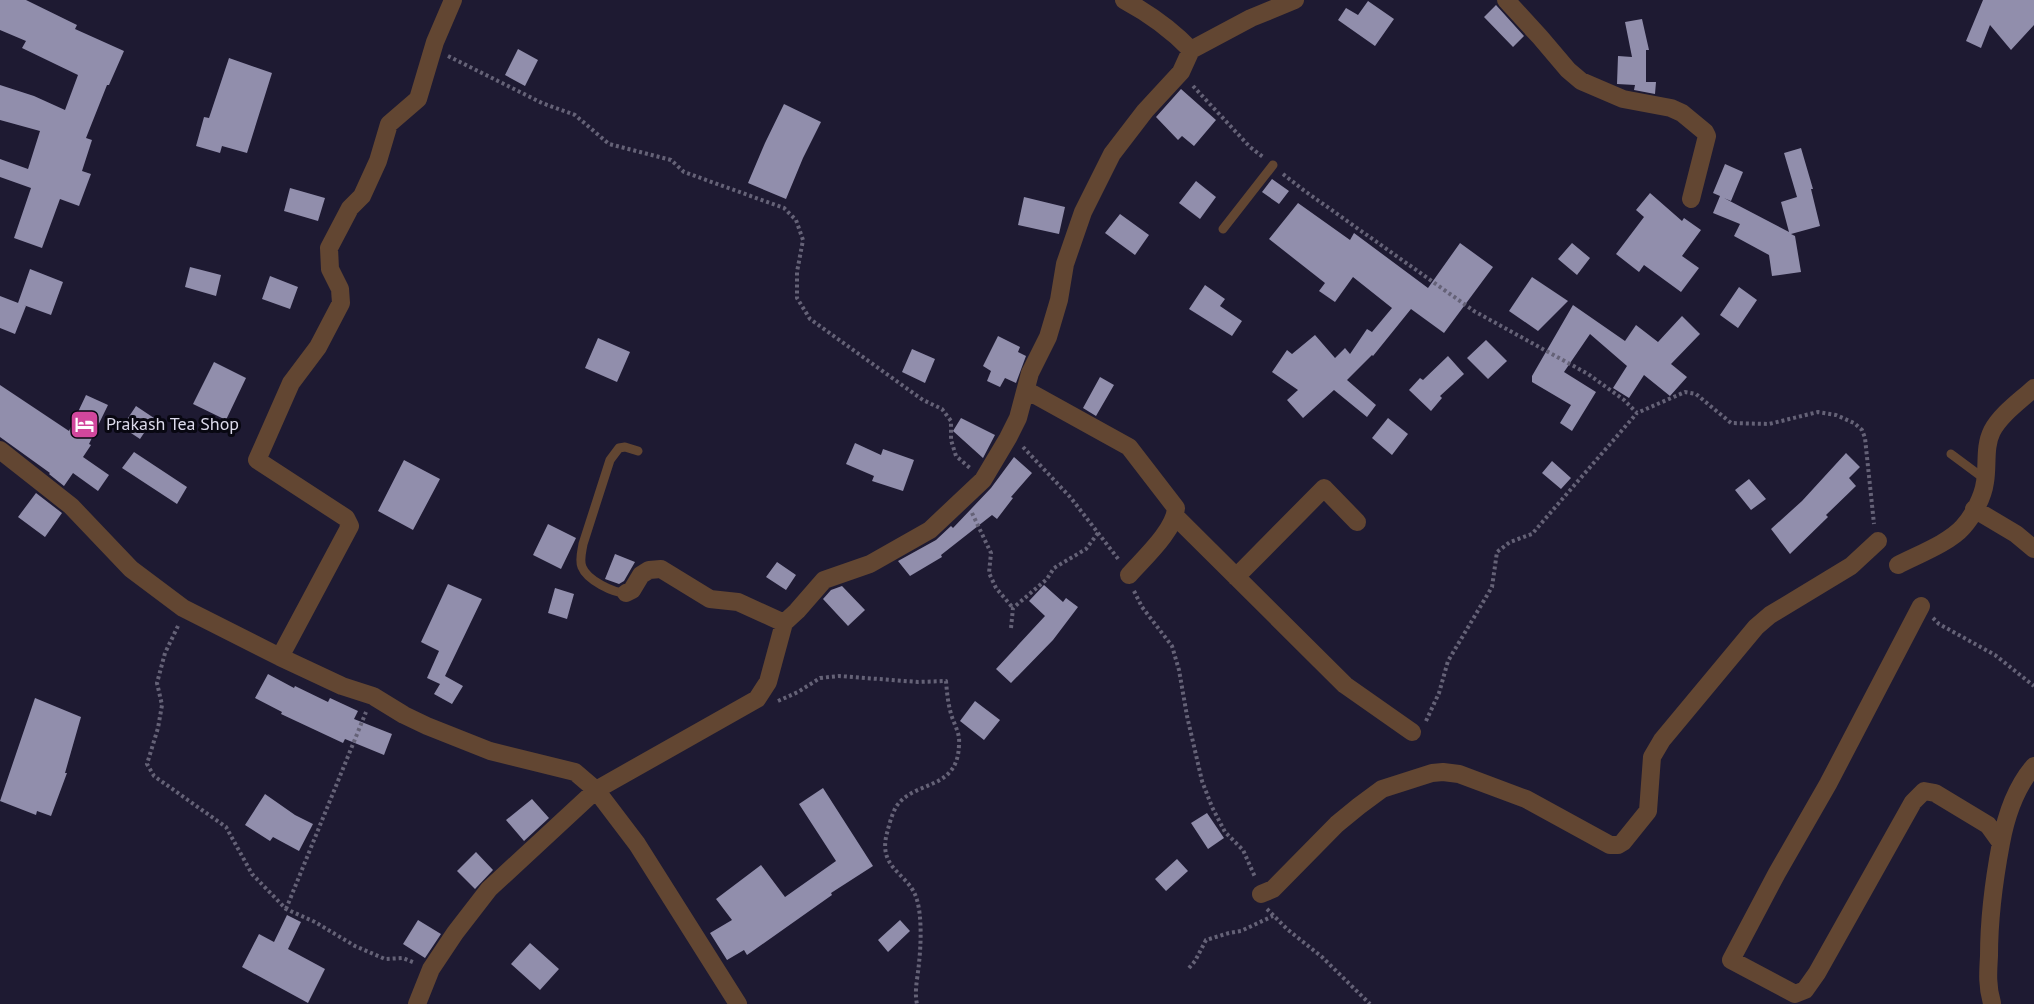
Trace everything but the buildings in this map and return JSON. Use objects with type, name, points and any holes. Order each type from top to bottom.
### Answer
[{"type":"street","points":[[280,657],[350,526],[346,518],[257,460],[291,383],[318,346],[341,303],[340,288],[330,269],[329,248],[350,208],[362,196],[378,161],[389,124],[418,99],[435,42],[453,0]]},
{"type":"street","points":[[1124,0],[1173,30],[1191,50]]},
{"type":"street","points":[[417,1004],[431,969],[489,889],[596,790],[757,699],[768,682],[784,623],[824,580],[870,564],[930,530],[983,480],[1018,418],[1030,373],[1048,337],[1059,300],[1065,264],[1083,212],[1112,154],[1144,111],[1181,72],[1191,50],[1251,18],[1295,0]]},
{"type":"street","points":[[1506,0],[1568,70],[1581,81],[1623,99],[1682,112],[1705,132],[1707,136],[1691,199]]},
{"type":"street","points":[[1898,565],[1962,528],[1983,492],[1986,480],[1987,449],[1991,433],[2000,419],[2034,388]]},
{"type":"street","points":[[1026,390],[1128,447],[1176,508],[1176,517],[1159,542],[1130,575]]},
{"type":"street","points":[[0,450],[71,506],[131,569],[183,608],[342,686],[373,696],[427,726],[490,751],[575,772],[596,790],[637,844],[738,1004]]},
{"type":"street","points":[[1236,578],[1324,488],[1357,522]]},
{"type":"street","points":[[1974,509],[2016,534],[2034,549]]},
{"type":"street","points":[[1176,517],[1345,685],[1412,732]]},
{"type":"street","points":[[1262,894],[1273,889],[1337,824],[1382,789],[1432,772],[1459,774],[1526,799],[1611,845],[1618,845],[1648,811],[1652,757],[1662,740],[1741,643],[1770,615],[1851,566],[1878,541]]},
{"type":"street","points":[[626,593],[632,590],[641,575],[649,570],[661,569],[710,599],[738,602],[784,623]]},
{"type":"street","points":[[1921,606],[1731,960],[1795,994],[1805,990],[1853,911],[1913,802],[1924,791],[1935,793],[1988,825],[2001,843]]},
{"type":"street","points":[[1992,1002],[1988,989],[1992,887],[2003,829],[2016,794],[2034,766]]},
{"type":"lane","points":[[1223,229],[1273,165]]},
{"type":"lane","points":[[626,593],[619,593],[593,579],[581,566],[580,558],[610,460],[619,448],[625,447],[638,451]]},
{"type":"lane","points":[[1951,454],[1986,480]]},
{"type":"path","points":[[435,42],[446,55],[542,103],[575,115],[609,144],[671,160],[684,172],[784,208],[796,220],[803,240],[797,272],[796,298],[810,319],[923,400],[942,409],[951,420],[951,440],[956,456],[983,480]]},
{"type":"path","points":[[1181,72],[1250,147],[1302,189],[1474,311],[1588,374],[1624,400],[1637,413]]},
{"type":"path","points":[[1412,732],[1424,726],[1439,693],[1448,661],[1492,588],[1497,552],[1510,542],[1532,534],[1637,413],[1685,392],[1696,394],[1731,423],[1769,424],[1818,412],[1836,415],[1854,423],[1862,430],[1865,438],[1872,514],[1878,541]]},
{"type":"path","points":[[1008,438],[1024,447],[1071,498],[1130,575],[1134,592],[1142,607],[1172,646],[1202,781],[1212,807],[1226,832],[1243,850],[1267,910],[1322,957],[1370,1004]]},
{"type":"path","points":[[965,497],[991,553],[990,573],[996,588],[1013,608]]},
{"type":"path","points":[[1011,628],[1013,608],[1047,579],[1054,568],[1086,549],[1098,533]]},
{"type":"path","points":[[1921,606],[1939,624],[1995,655],[2034,686]]},
{"type":"path","points":[[183,608],[175,633],[165,653],[158,683],[162,705],[147,764],[154,776],[226,827],[252,874],[286,909],[315,922],[355,946],[385,959],[403,958],[431,969]]},
{"type":"path","points":[[757,699],[777,701],[798,692],[820,678],[839,676],[918,682],[946,681],[948,700],[960,741],[955,764],[948,775],[937,783],[907,797],[897,807],[886,835],[887,859],[893,869],[912,886],[918,901],[921,948],[916,990],[917,1004]]},
{"type":"path","points":[[286,909],[373,696]]},
{"type":"path","points":[[1190,968],[1206,940],[1222,934],[1241,931],[1274,916]]},
{"type":"place","name":"Prakash Tea Shop","points":[[85,424]]}]
